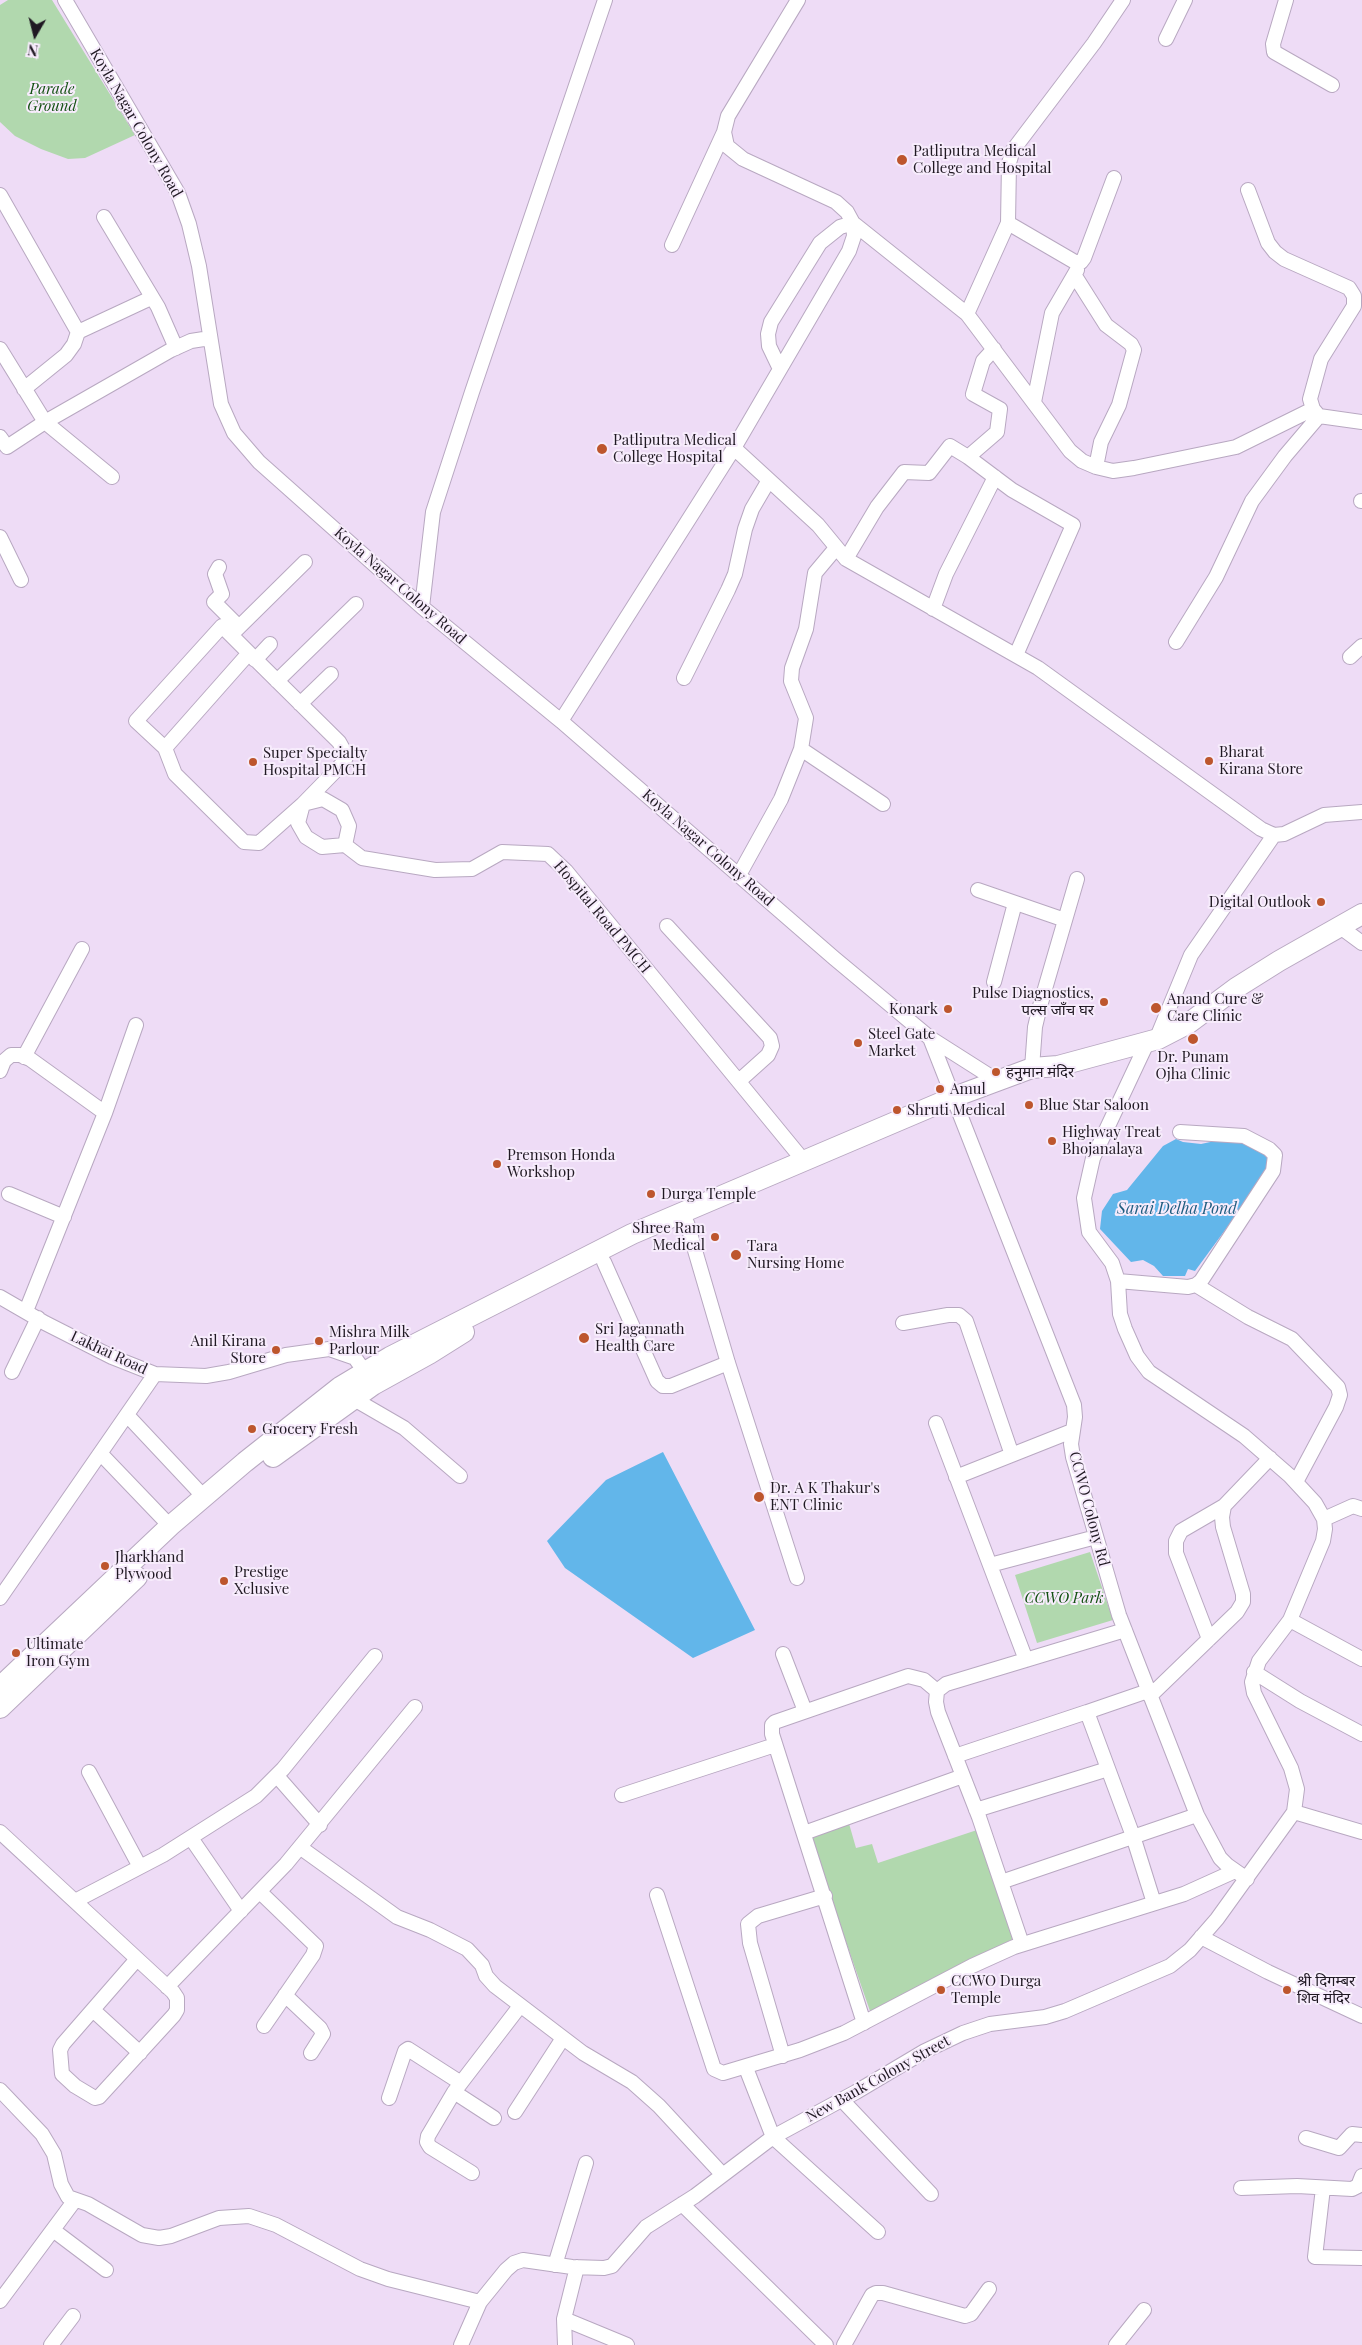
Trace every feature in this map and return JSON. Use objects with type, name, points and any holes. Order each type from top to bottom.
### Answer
[{"type":"highway","points":[[0,1687],[170,1526],[340,1386],[369,1378],[514,1304],[604,1262],[658,1229],[687,1223],[956,1101],[996,1080],[1032,1068],[1058,1066],[1152,1041],[1189,1023],[1209,1017],[1353,933],[1362,914]]},
{"type":"highway","points":[[0,1708],[200,1517],[288,1445],[354,1399],[369,1378],[417,1342],[552,1273],[658,1229],[803,1160],[956,1101],[1033,1078],[1058,1066]]},
{"type":"street","name":"Koyla Nagar Colony Road","points":[[65,0],[178,193],[189,224],[199,266],[221,404],[234,434],[259,462],[422,607],[562,722],[834,958],[930,1038],[996,1080]]},
{"type":"street","points":[[422,607],[433,512],[475,382],[605,0]]},
{"type":"street","points":[[672,245],[724,132],[728,116],[798,0]]},
{"type":"street","points":[[966,314],[1008,223],[1009,163],[1013,150],[1094,43],[1123,0]]},
{"type":"street","points":[[1166,39],[1185,0]]},
{"type":"street","points":[[1286,0],[1273,44],[1274,52],[1332,85]]},
{"type":"street","points":[[724,132],[728,146],[743,159],[836,202],[847,212],[853,222],[966,314],[1070,451],[1082,461],[1096,468],[1113,471],[1134,468],[1236,447],[1316,413],[1362,422]]},
{"type":"street","points":[[1034,402],[1052,313],[1084,258],[1114,178]]},
{"type":"street","points":[[1248,190],[1268,243],[1275,252],[1284,259],[1349,288],[1354,296],[1354,306],[1321,359],[1310,399],[1316,413]]},
{"type":"street","points":[[0,195],[78,332]]},
{"type":"street","points":[[104,217],[152,298],[176,348]]},
{"type":"street","points":[[562,722],[734,448],[849,252],[854,236],[853,222]]},
{"type":"street","points":[[780,369],[769,346],[768,334],[772,322],[820,243],[834,230],[853,222]]},
{"type":"street","points":[[1008,223],[1075,262],[1081,262]]},
{"type":"street","points":[[1075,276],[1106,325],[1131,344],[1134,350],[1119,405],[1101,442],[1096,468]]},
{"type":"street","points":[[24,388],[66,355],[74,344],[78,332],[152,298]]},
{"type":"street","points":[[2,445],[176,348],[191,341],[210,338]]},
{"type":"street","points":[[0,349],[45,422],[112,477]]},
{"type":"street","points":[[968,457],[997,432],[1000,409],[973,394],[983,361],[994,349]]},
{"type":"street","points":[[1176,642],[1214,582],[1256,495],[1316,413]]},
{"type":"street","points":[[846,559],[877,507],[904,472],[929,473],[950,446],[1012,490],[1073,525],[1016,656]]},
{"type":"street","points":[[734,448],[818,525],[846,559],[1016,656],[1085,700],[1261,830],[1274,835],[1284,834],[1324,815],[1362,812]]},
{"type":"street","points":[[933,609],[946,574],[995,477]]},
{"type":"street","points":[[684,678],[731,582],[752,509],[769,480]]},
{"type":"street","points":[[0,538],[21,580]]},
{"type":"street","points":[[739,875],[781,799],[801,749],[807,726],[806,718],[791,681],[792,668],[806,629],[815,573],[836,548]]},
{"type":"street","points":[[235,631],[305,562]]},
{"type":"street","points":[[219,567],[215,574],[222,594],[214,602],[235,631],[252,656],[339,742],[346,756],[344,762],[303,804],[260,843],[244,842],[175,774],[165,748],[136,721],[222,626],[235,631]]},
{"type":"street","points":[[277,681],[356,604]]},
{"type":"street","points":[[165,748],[252,656],[270,644]]},
{"type":"street","points":[[1350,657],[1362,646]]},
{"type":"street","points":[[300,704],[331,674]]},
{"type":"street","points":[[801,749],[883,804]]},
{"type":"street","points":[[322,799],[342,810],[348,826],[345,845],[322,847],[306,838],[298,823],[303,804],[322,799]]},
{"type":"street","points":[[1274,835],[1192,955],[1152,1041],[1093,1158],[1084,1198],[1089,1232],[1112,1263],[1118,1281],[1120,1314],[1137,1356],[1149,1372],[1244,1436],[1270,1458],[1315,1503],[1324,1519],[1323,1541],[1290,1620],[1259,1661],[1254,1672],[1300,1702],[1362,1734]]},
{"type":"street","name":"Hospital Road PMCH","points":[[345,845],[362,858],[435,870],[472,869],[502,852],[548,854],[566,871],[803,1160]]},
{"type":"street","points":[[1032,1068],[1033,1041],[1040,1006],[1077,879]]},
{"type":"street","points":[[978,890],[1065,920]]},
{"type":"street","points":[[994,982],[1015,903]]},
{"type":"street","points":[[667,926],[770,1038],[772,1046],[768,1054],[739,1081]]},
{"type":"street","points":[[24,1057],[82,949]]},
{"type":"street","points":[[12,1372],[64,1217],[105,1113],[136,1026]]},
{"type":"street","name":"Koyla Nagar Colony Road","points":[[930,1038],[956,1101]]},
{"type":"street","points":[[0,1071],[4,1061],[10,1055],[24,1057],[105,1113]]},
{"type":"street","name":"CCWO Colony Rd","points":[[956,1101],[1074,1405],[1071,1444],[1073,1457],[1125,1630],[1197,1814],[1220,1858],[1241,1875]]},
{"type":"street","points":[[1118,1281],[1188,1287],[1196,1285],[1201,1281],[1273,1171],[1274,1155],[1269,1149],[1244,1136],[1180,1132]]},
{"type":"street","points":[[9,1194],[64,1217]]},
{"type":"street","points":[[687,1223],[728,1363],[796,1578]]},
{"type":"street","points":[[604,1262],[657,1381],[663,1386],[671,1386],[728,1363]]},
{"type":"street","points":[[1196,1285],[1248,1317],[1292,1339],[1338,1387],[1340,1395],[1336,1407],[1296,1482]]},
{"type":"street","name":"Lakhai Road","points":[[0,1297],[112,1357],[155,1374],[206,1376],[229,1372],[286,1355],[330,1349],[355,1358],[369,1378]]},
{"type":"street","points":[[903,1323],[948,1315],[959,1315],[966,1321],[1012,1455]]},
{"type":"street","points":[[0,1598],[155,1374]]},
{"type":"street","points":[[354,1399],[404,1428],[460,1476]]},
{"type":"street","points":[[127,1415],[204,1497]]},
{"type":"street","points":[[936,1423],[1026,1660]]},
{"type":"street","points":[[956,1477],[1072,1431]]},
{"type":"street","points":[[101,1454],[170,1526]]},
{"type":"street","points":[[1209,1639],[1176,1553],[1176,1541],[1181,1531],[1224,1506],[1270,1458]]},
{"type":"street","points":[[955,1756],[1149,1693],[1209,1639],[1237,1612],[1243,1602],[1243,1594],[1223,1527],[1224,1506]]},
{"type":"street","points":[[1324,1519],[1353,1506],[1362,1508]]},
{"type":"street","points":[[990,1565],[1096,1537]]},
{"type":"street","points":[[1290,1620],[1362,1659]]},
{"type":"street","points":[[1022,1944],[976,1810],[938,1712],[937,1692],[946,1684],[1125,1630]]},
{"type":"street","points":[[783,1654],[805,1711]]},
{"type":"street","points":[[75,1901],[190,1838],[243,1806],[262,1792],[375,1656]]},
{"type":"street","name":"New Bank Colony Street","points":[[461,2345],[480,2302],[514,2263],[522,2260],[534,2260],[555,2265],[577,2267],[604,2268],[612,2266],[646,2227],[682,2204],[773,2136],[842,2100],[925,2051],[963,2033],[990,2024],[1045,2017],[1065,2011],[1161,1970],[1177,1961],[1200,1937],[1241,1875],[1294,1812],[1297,1789],[1291,1768],[1254,1693],[1252,1682],[1254,1672]]},
{"type":"street","points":[[864,2022],[771,1730],[775,1722],[908,1676],[924,1680],[937,1692]]},
{"type":"street","points":[[167,1987],[301,1848],[415,1707]]},
{"type":"street","points":[[1087,1712],[1133,1836],[1154,1903]]},
{"type":"street","points":[[622,1795],[775,1745]]},
{"type":"street","points":[[976,1810],[1108,1769]]},
{"type":"street","points":[[89,1772],[140,1867]]},
{"type":"street","points":[[277,1776],[320,1825]]},
{"type":"street","points":[[804,1833],[963,1776]]},
{"type":"street","points":[[1294,1812],[1362,1832]]},
{"type":"street","points":[[1001,1882],[1197,1814]]},
{"type":"street","points":[[0,1832],[75,1901],[167,1987],[177,1998],[177,2010],[140,2053],[95,2098],[88,2095],[62,2074],[60,2058],[63,2044],[137,1959]]},
{"type":"street","points":[[190,1838],[241,1911]]},
{"type":"street","points":[[301,1848],[397,1917],[430,1930],[467,1949],[482,1965],[490,1982],[563,2038],[638,2088],[659,2106],[722,2174]]},
{"type":"street","points":[[657,1895],[714,2069],[723,2073],[784,2056],[844,2033],[972,1966],[1022,1944],[1241,1875]]},
{"type":"street","points":[[260,1892],[316,1946],[313,1955],[264,2026]]},
{"type":"street","points":[[784,2056],[750,1943],[748,1924],[758,1916],[825,1896]]},
{"type":"street","points":[[1200,1937],[1268,1972],[1362,2016]]},
{"type":"street","points":[[285,1995],[320,2028],[323,2034],[311,2053]]},
{"type":"street","points":[[472,2173],[430,2147],[427,2142],[428,2136],[458,2088],[520,2006]]},
{"type":"street","points":[[93,2010],[140,2053]]},
{"type":"street","points":[[515,2112],[563,2038]]},
{"type":"street","points":[[388,2098],[404,2051],[408,2049],[494,2118]]},
{"type":"street","points":[[746,2068],[773,2136],[878,2232]]},
{"type":"street","points":[[0,2090],[42,2134],[54,2154],[61,2184],[68,2197],[88,2204],[151,2238],[171,2236],[219,2218],[249,2216],[276,2225],[360,2269],[388,2279],[480,2302]]},
{"type":"street","points":[[842,2100],[931,2194]]},
{"type":"street","points":[[1306,2138],[1339,2148],[1352,2134],[1362,2135]]},
{"type":"street","points":[[555,2265],[586,2163]]},
{"type":"street","points":[[1241,2188],[1297,2186],[1352,2189],[1358,2186],[1362,2176]]},
{"type":"street","points":[[1323,2188],[1315,2257],[1362,2258]]},
{"type":"street","points":[[0,2301],[75,2200]]},
{"type":"street","points":[[682,2204],[823,2344]]},
{"type":"street","points":[[53,2230],[106,2270]]},
{"type":"street","points":[[565,2345],[564,2319],[577,2267]]},
{"type":"street","points":[[844,2345],[872,2295],[876,2293],[883,2293],[965,2316],[971,2314],[989,2290]]},
{"type":"street","points":[[1116,2345],[1144,2310]]},
{"type":"street","points":[[50,2345],[73,2316]]},
{"type":"street","points":[[564,2319],[627,2345]]},
{"type":"green space","name":"Parade Ground","points":[[8,0],[52,0],[135,135],[85,158],[68,159],[41,149],[15,136],[0,122],[0,5]]},
{"type":"green space","name":"CCWO Park","points":[[1090,1552],[1113,1620],[1037,1643],[1015,1575]]},
{"type":"green space","points":[[848,1820],[856,1848],[872,1844],[878,1863],[977,1830],[1015,1938],[870,2011],[809,1835]]},
{"type":"water","name":"Sarai Delha Pond","points":[[1229,1138],[1254,1146],[1267,1153],[1270,1169],[1195,1271],[1188,1269],[1185,1276],[1163,1276],[1154,1266],[1143,1260],[1131,1262],[1100,1229],[1102,1211],[1113,1194],[1127,1190],[1163,1146],[1176,1139],[1183,1142],[1201,1144]]},
{"type":"water","points":[[663,1452],[755,1630],[693,1658],[565,1568],[547,1541],[606,1480]]},
{"type":"place","name":"Patliputra Medical College and Hospital","points":[[902,160]]},
{"type":"place","name":"Patliputra Medical College Hospital","points":[[602,449]]},
{"type":"place","name":"Bharat Kirana Store","points":[[1209,761]]},
{"type":"place","name":"Super Specialty Hospital PMCH","points":[[253,762]]},
{"type":"place","name":"Digital Outlook","points":[[1321,902]]},
{"type":"place","name":"Pulse Diagnostics, पल्स जाँच घर","points":[[1104,1002]]},
{"type":"place","name":"Anand Cure & Care Clinic","points":[[1156,1008]]},
{"type":"place","name":"Konark","points":[[948,1009]]},
{"type":"place","name":"Dr. Punam Ojha Clinic","points":[[1193,1039]]},
{"type":"place","name":"Steel Gate Market","points":[[858,1043]]},
{"type":"place","name":"हनुमान मंदिर","points":[[996,1072]]},
{"type":"place","name":"Amul","points":[[940,1089]]},
{"type":"place","name":"Blue Star Saloon","points":[[1029,1105]]},
{"type":"place","name":"Shruti Medical","points":[[897,1110]]},
{"type":"place","name":"Highway Treat Bhojanalaya","points":[[1052,1141]]},
{"type":"place","name":"Premson Honda Workshop","points":[[497,1164]]},
{"type":"place","name":"Durga Temple","points":[[651,1194]]},
{"type":"place","name":"Shree Ram Medical","points":[[715,1237]]},
{"type":"place","name":"Tara Nursing Home","points":[[736,1255]]},
{"type":"place","name":"Sri Jagannath Health Care","points":[[584,1338]]},
{"type":"place","name":"Mishra Milk Parlour","points":[[319,1341]]},
{"type":"place","name":"Anil Kirana Store","points":[[276,1350]]},
{"type":"place","name":"Grocery Fresh","points":[[252,1429]]},
{"type":"place","name":"Dr. A K Thakur's ENT Clinic","points":[[759,1497]]},
{"type":"place","name":"Jharkhand Plywood","points":[[105,1566]]},
{"type":"place","name":"Prestige Xclusive","points":[[224,1581]]},
{"type":"place","name":"Ultimate Iron Gym","points":[[16,1653]]},
{"type":"place","name":"CCWO Durga Temple","points":[[941,1990]]},
{"type":"place","name":"श्री दिगम्बर शिव मंदिर","points":[[1287,1990]]}]
